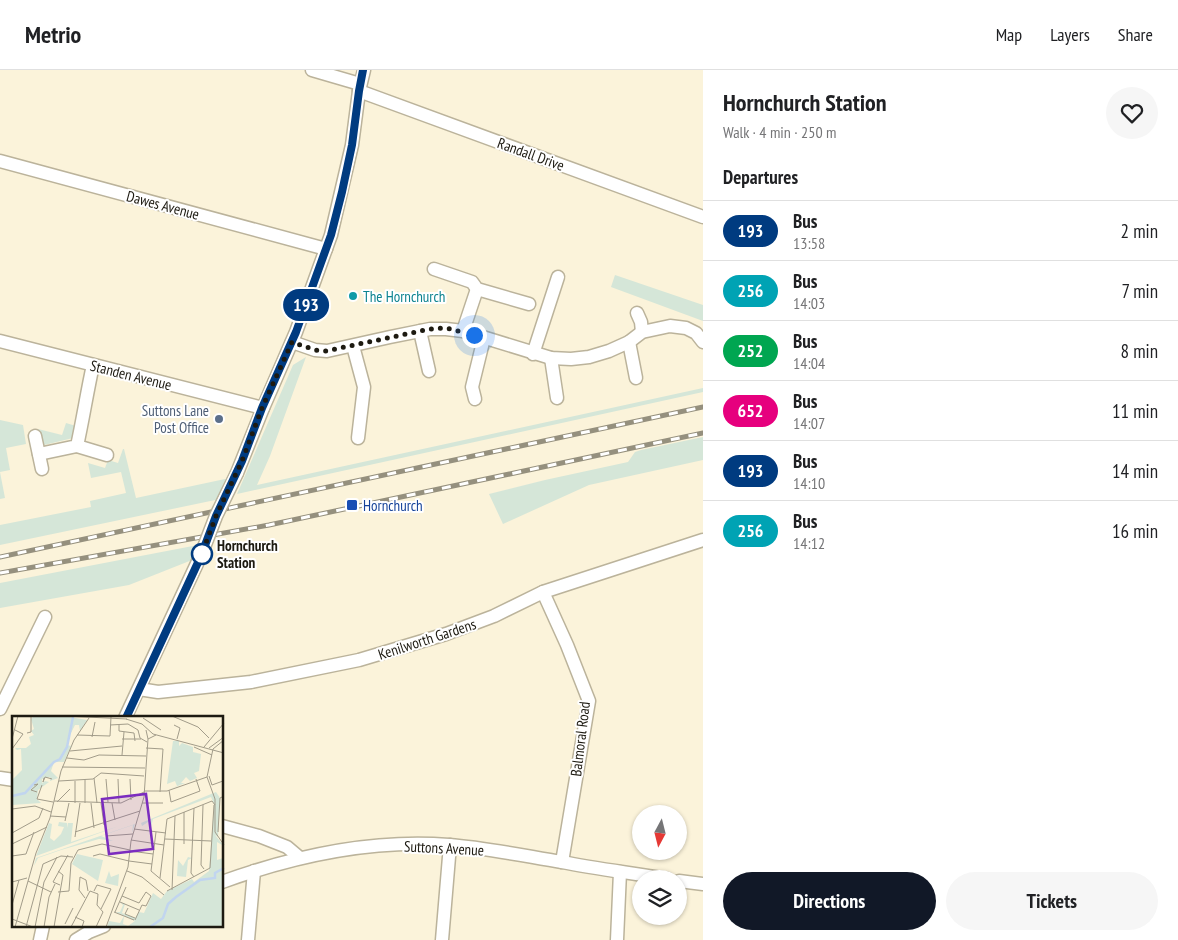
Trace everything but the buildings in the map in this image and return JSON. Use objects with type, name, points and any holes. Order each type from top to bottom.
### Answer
[{"type":"street","name":"Randall Drive","points":[[312,70],[703,217]]},
{"type":"street","points":[[127,716],[201,556],[216,516],[237,473],[262,408],[292,342],[333,227],[348,164],[359,88],[364,70]]},
{"type":"street","name":"Dawes Avenue","points":[[0,161],[326,249]]},
{"type":"street","points":[[434,269],[472,282],[477,289],[528,304]]},
{"type":"street","points":[[533,354],[558,277]]},
{"type":"street","points":[[463,331],[477,289]]},
{"type":"street","points":[[637,313],[641,322],[642,332]]},
{"type":"street","points":[[292,342],[324,352],[420,331],[446,328],[463,331],[551,358],[589,357],[629,342],[642,332],[670,326],[686,328],[696,333],[703,342]]},
{"type":"street","points":[[420,331],[429,370]]},
{"type":"street","points":[[475,399],[472,387],[484,338]]},
{"type":"street","name":"Standen Avenue","points":[[0,341],[262,408]]},
{"type":"street","points":[[629,342],[636,378]]},
{"type":"street","points":[[353,346],[364,387],[358,438]]},
{"type":"street","points":[[551,358],[557,398]]},
{"type":"street","points":[[77,446],[85,411],[84,401],[93,365]]},
{"type":"street","points":[[35,436],[42,469]]},
{"type":"street","points":[[39,454],[77,446],[107,455]]},
{"type":"street","name":"Kenilworth Gardens","points":[[139,689],[158,692],[251,682],[359,660],[395,650],[480,621],[543,592],[703,540]]},
{"type":"street","name":"Balmoral Road","points":[[543,592],[567,645],[588,701],[562,862]]},
{"type":"street","points":[[0,709],[44,617]]},
{"type":"street","points":[[224,827],[287,846],[300,858]]},
{"type":"street","name":"Suttons Avenue","points":[[224,881],[300,858],[370,846],[415,844],[450,845],[535,856],[632,874]]},
{"type":"street","points":[[442,940],[450,845]]},
{"type":"street","points":[[248,940],[254,871]]},
{"type":"street","points":[[617,940],[620,872]]},
{"type":"street","points":[[687,881],[703,884]]},
{"type":"street","points":[[76,940],[99,928]]},
{"type":"green space","points":[[615,275],[703,305],[703,321],[611,287]]},
{"type":"green space","points":[[306,357],[270,456],[257,485],[703,388],[703,392],[237,494],[293,365]]},
{"type":"green space","points":[[0,420],[23,425],[26,444],[6,448],[10,470],[0,472]]},
{"type":"green space","points":[[66,423],[76,426],[73,438],[44,445],[38,429],[62,435]]},
{"type":"green space","points":[[703,437],[703,460],[589,485],[503,524],[489,494],[628,462],[635,452],[641,450]]},
{"type":"green space","points":[[123,449],[136,498],[225,479],[229,481],[220,499],[0,545],[0,525],[91,507],[90,501],[126,493],[121,472],[91,478],[88,463],[105,468],[108,460],[118,463]]},
{"type":"green space","points":[[0,472],[5,498],[0,499]]},
{"type":"green space","points":[[198,545],[192,560],[129,585],[0,608],[0,583]]},
{"type":"railway","points":[[0,557],[703,407]]},
{"type":"railway","points":[[0,573],[269,525],[703,433]]},
{"type":"bus line","name":"193","points":[[127,716],[201,556],[216,516],[242,461],[262,408],[296,332],[331,235],[342,192],[352,145],[363,70]]},
{"type":"place","name":"The Hornchurch","points":[[353,296]]},
{"type":"place","name":"Suttons Lane Post Office","points":[[219,419]]},
{"type":"place","name":"Hornchurch","points":[[352,505]]},
{"type":"place","name":"Hornchurch Station","points":[[202,554]]},
{"type":"route","points":[[202,554],[201,556],[216,516],[242,461],[262,408],[292,342],[324,352],[390,336],[430,329],[446,328],[474,335]]}]
